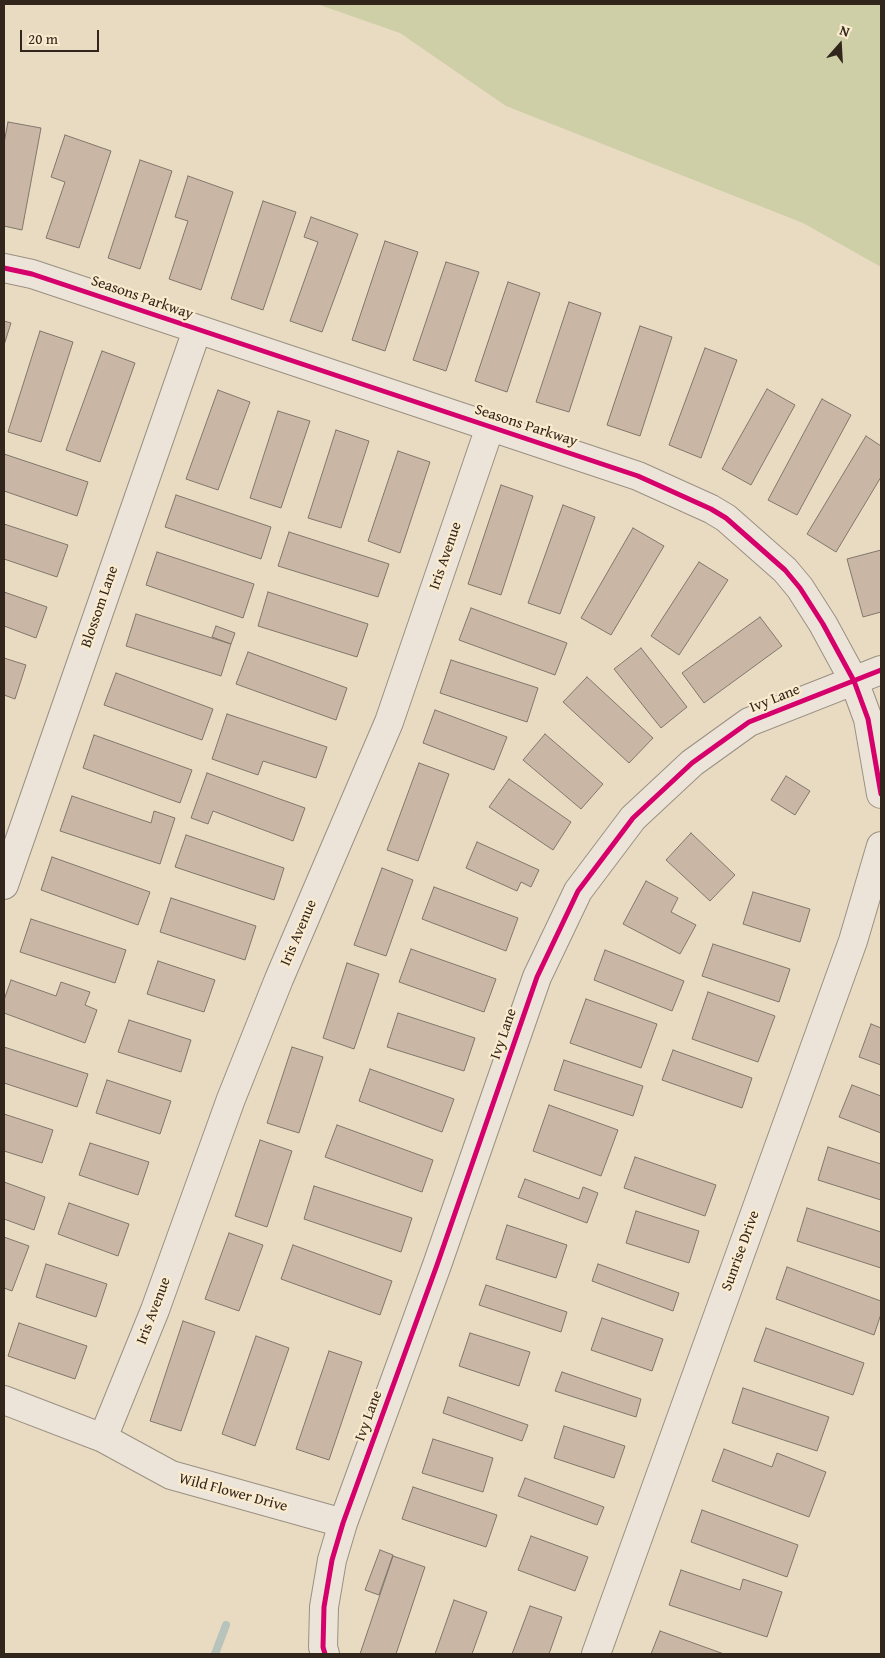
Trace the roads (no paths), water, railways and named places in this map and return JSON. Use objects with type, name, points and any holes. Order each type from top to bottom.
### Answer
[{"type":"street","name":"Seasons Parkway","points":[[4,268],[32,274],[638,476],[711,508],[726,518],[785,570],[800,588],[823,624],[854,681],[868,718],[881,794]]},
{"type":"street","name":"Blossom Lane","points":[[4,885],[196,330]]},
{"type":"street","name":"Iris Avenue","points":[[103,1438],[155,1310],[231,1099],[264,1016],[389,722],[490,427]]},
{"type":"street","name":"Ivy Lane","points":[[344,1523],[437,1265],[537,977],[578,891],[633,818],[692,763],[750,722],[881,670]]},
{"type":"street","name":"Sunrise Drive","points":[[596,1654],[853,942],[881,846]]},
{"type":"street","name":"Wild Flower Drive","points":[[4,1400],[103,1438],[171,1475],[344,1523]]},
{"type":"street","points":[[325,1654],[323,1647],[324,1607],[332,1560],[344,1523]]},
{"type":"waterway","points":[[215,1654],[226,1625]]}]
